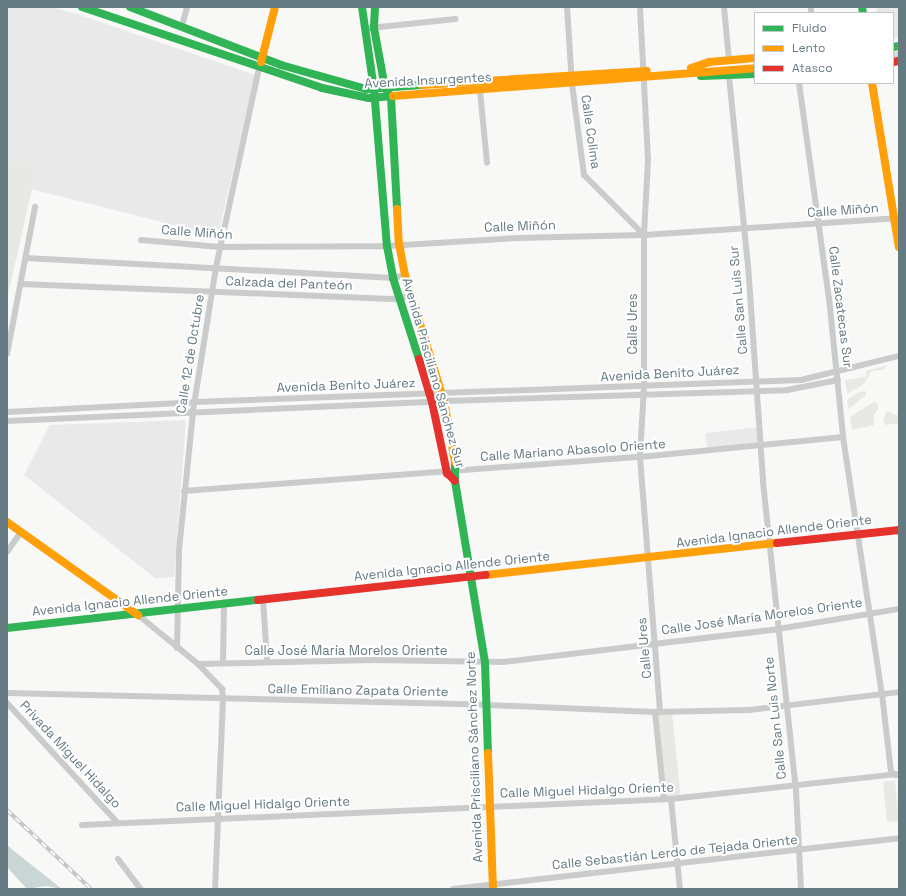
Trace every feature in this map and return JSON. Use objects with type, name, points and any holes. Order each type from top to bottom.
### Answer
[{"type":"main road","name":"Avenida Insurgentes","points":[[82,7],[322,88],[375,98],[572,84],[645,74]]},
{"type":"main road","name":"Avenida Insurgentes","points":[[130,7],[262,57],[326,79],[374,89],[571,75],[645,74],[754,68]]},
{"type":"main road","points":[[259,68],[275,7]]},
{"type":"main road","name":"Avenida Prisciliano Sánchez Sur","points":[[362,7],[364,30],[374,89],[387,246],[393,278],[431,398],[447,473],[455,481]]},
{"type":"main road","points":[[375,7],[374,28],[385,88],[391,97]]},
{"type":"main road","name":"Avenida Insurgentes","points":[[691,71],[709,62],[754,58]]},
{"type":"main road","name":"Avenida Insurgentes","points":[[691,71],[754,62]]},
{"type":"main road","name":"Avenida Insurgentes","points":[[691,71],[709,77],[754,74]]},
{"type":"main road","points":[[872,84],[897,218],[899,247]]},
{"type":"main road","name":"Avenida Prisciliano Sánchez Sur","points":[[391,97],[399,244],[405,275],[444,401],[457,470],[455,481],[470,577]]},
{"type":"main road","points":[[7,522],[138,615]]},
{"type":"main road","name":"Avenida Ignacio Allende Oriente","points":[[7,628],[138,615],[263,599],[647,559],[899,530]]},
{"type":"main road","name":"Avenida Prisciliano Sánchez Norte","points":[[470,577],[485,663],[488,705],[493,886]]},
{"type":"street","points":[[182,26],[187,7]]},
{"type":"street","name":"Calle Colima","points":[[567,7],[571,75],[584,175],[644,235]]},
{"type":"street","name":"Calle Ures","points":[[640,7],[645,74],[648,159],[644,235],[644,387],[640,457],[647,559],[657,644],[658,712],[664,799]]},
{"type":"street","points":[[724,7],[729,60]]},
{"type":"street","points":[[364,30],[456,19]]},
{"type":"street","name":"Calle 12 de Octubre","points":[[177,648],[177,610],[184,491],[193,411],[216,267],[259,68]]},
{"type":"street","name":"Calle San Luis Sur","points":[[729,76],[758,390],[769,545]]},
{"type":"street","name":"Calle Zacatecas Sur","points":[[800,84],[838,373],[844,437],[882,694],[891,772],[898,775]]},
{"type":"street","points":[[480,91],[487,163]]},
{"type":"street","points":[[7,354],[26,258],[34,207]]},
{"type":"street","name":"Calle Miñón","points":[[142,240],[220,247],[387,246],[399,244],[644,235],[743,227],[818,224],[897,218]]},
{"type":"street","name":"Calzada del Panteón","points":[[26,258],[216,267],[393,278],[405,275]]},
{"type":"street","name":"Calzada del Panteón","points":[[21,284],[212,293],[400,299],[412,295]]},
{"type":"street","points":[[838,373],[899,356]]},
{"type":"street","name":"Avenida Benito Juárez","points":[[7,421],[431,398],[442,392],[644,387],[801,380],[838,373]]},
{"type":"street","name":"Avenida Benito Juárez","points":[[826,383],[838,373]]},
{"type":"street","name":"Avenida Benito Juárez","points":[[7,412],[195,402],[431,398],[444,401],[643,395],[804,388],[838,380]]},
{"type":"street","name":"Calle Mariano Abasolo Oriente","points":[[184,491],[447,473],[457,470],[761,447],[844,437]]},
{"type":"street","points":[[7,552],[21,532]]},
{"type":"street","name":"Calle San Luis Norte","points":[[769,545],[795,787],[801,889]]},
{"type":"street","points":[[263,599],[267,661]]},
{"type":"street","points":[[223,662],[224,604]]},
{"type":"street","name":"Calle José María Morelos Oriente","points":[[198,664],[223,662],[373,660],[485,663],[778,629],[869,612],[899,609]]},
{"type":"street","points":[[138,615],[198,664],[222,689],[224,699],[215,889]]},
{"type":"street","name":"Calle Emiliano Zapata Oriente","points":[[7,693],[488,705],[658,712],[749,710],[899,692]]},
{"type":"street","name":"Privada Miguel Hidalgo","points":[[7,703],[117,822]]},
{"type":"street","name":"Calle Miguel Hidalgo Oriente","points":[[82,825],[117,822],[671,799],[898,775]]},
{"type":"street","points":[[671,799],[680,889]]},
{"type":"street","name":"Calle Sebastián Lerdo de Tejada Oriente","points":[[453,889],[493,886],[899,838]]},
{"type":"street","points":[[118,859],[141,889]]},
{"type":"shaded area","points":[[7,7],[51,7],[77,14],[255,75],[218,236],[31,189],[37,167],[7,160]]},
{"type":"shaded area","points":[[876,7],[899,7],[899,38],[894,39],[894,12],[877,12]]},
{"type":"shaded area","points":[[7,160],[37,167],[7,299]]},
{"type":"shaded area","points":[[888,365],[883,370],[871,371],[864,384],[847,394],[845,380],[866,377],[866,371]]},
{"type":"shaded area","points":[[866,391],[866,395],[849,409],[847,400],[859,392]]},
{"type":"shaded area","points":[[875,401],[879,407],[874,415],[874,425],[852,430],[850,417]]},
{"type":"shaded area","points":[[887,411],[899,416],[899,423],[885,425],[883,419]]},
{"type":"shaded area","points":[[186,420],[174,577],[155,578],[24,475],[50,425]]},
{"type":"shaded area","points":[[760,427],[758,444],[707,447],[705,433]]},
{"type":"shaded area","points":[[655,712],[672,712],[681,800],[663,801]]},
{"type":"shaded area","points":[[895,780],[899,821],[887,822],[883,782]]},
{"type":"shaded area","points":[[7,845],[62,889],[46,886],[27,889],[7,867]]},
{"type":"tunnel","points":[[894,57],[899,56]]},
{"type":"railway","points":[[7,810],[91,889]]},
{"type":"traffic: fast","points":[[82,7],[322,88],[369,98],[393,96]]},
{"type":"traffic: fast","points":[[130,7],[281,65],[366,89],[422,85]]},
{"type":"traffic: fast","points":[[362,7],[374,89],[387,246],[393,278],[419,359]]},
{"type":"traffic: fast","points":[[375,7],[374,28],[385,88],[391,97],[397,209]]},
{"type":"traffic: fast","points":[[862,7],[863,12]]},
{"type":"traffic: fast","points":[[894,47],[899,46]]},
{"type":"traffic: fast","points":[[701,76],[754,74]]},
{"type":"traffic: fast","points":[[455,462],[455,481],[485,663],[488,753]]},
{"type":"traffic: fast","points":[[7,628],[258,600]]},
{"type":"traffic: slow","points":[[261,62],[275,7]]},
{"type":"traffic: slow","points":[[691,68],[709,62],[754,58]]},
{"type":"traffic: slow","points":[[393,96],[754,68]]},
{"type":"traffic: slow","points":[[422,85],[647,71]]},
{"type":"traffic: slow","points":[[872,84],[899,247]]},
{"type":"traffic: slow","points":[[397,209],[399,244],[405,275],[444,401],[455,462]]},
{"type":"traffic: slow","points":[[7,522],[138,615]]},
{"type":"traffic: slow","points":[[486,575],[777,543]]},
{"type":"traffic: slow","points":[[488,753],[493,889]]},
{"type":"traffic: jam","points":[[894,62],[899,61]]},
{"type":"traffic: jam","points":[[419,359],[432,402],[447,473],[455,481]]},
{"type":"traffic: jam","points":[[777,543],[899,530]]},
{"type":"traffic: jam","points":[[258,600],[486,575]]}]
